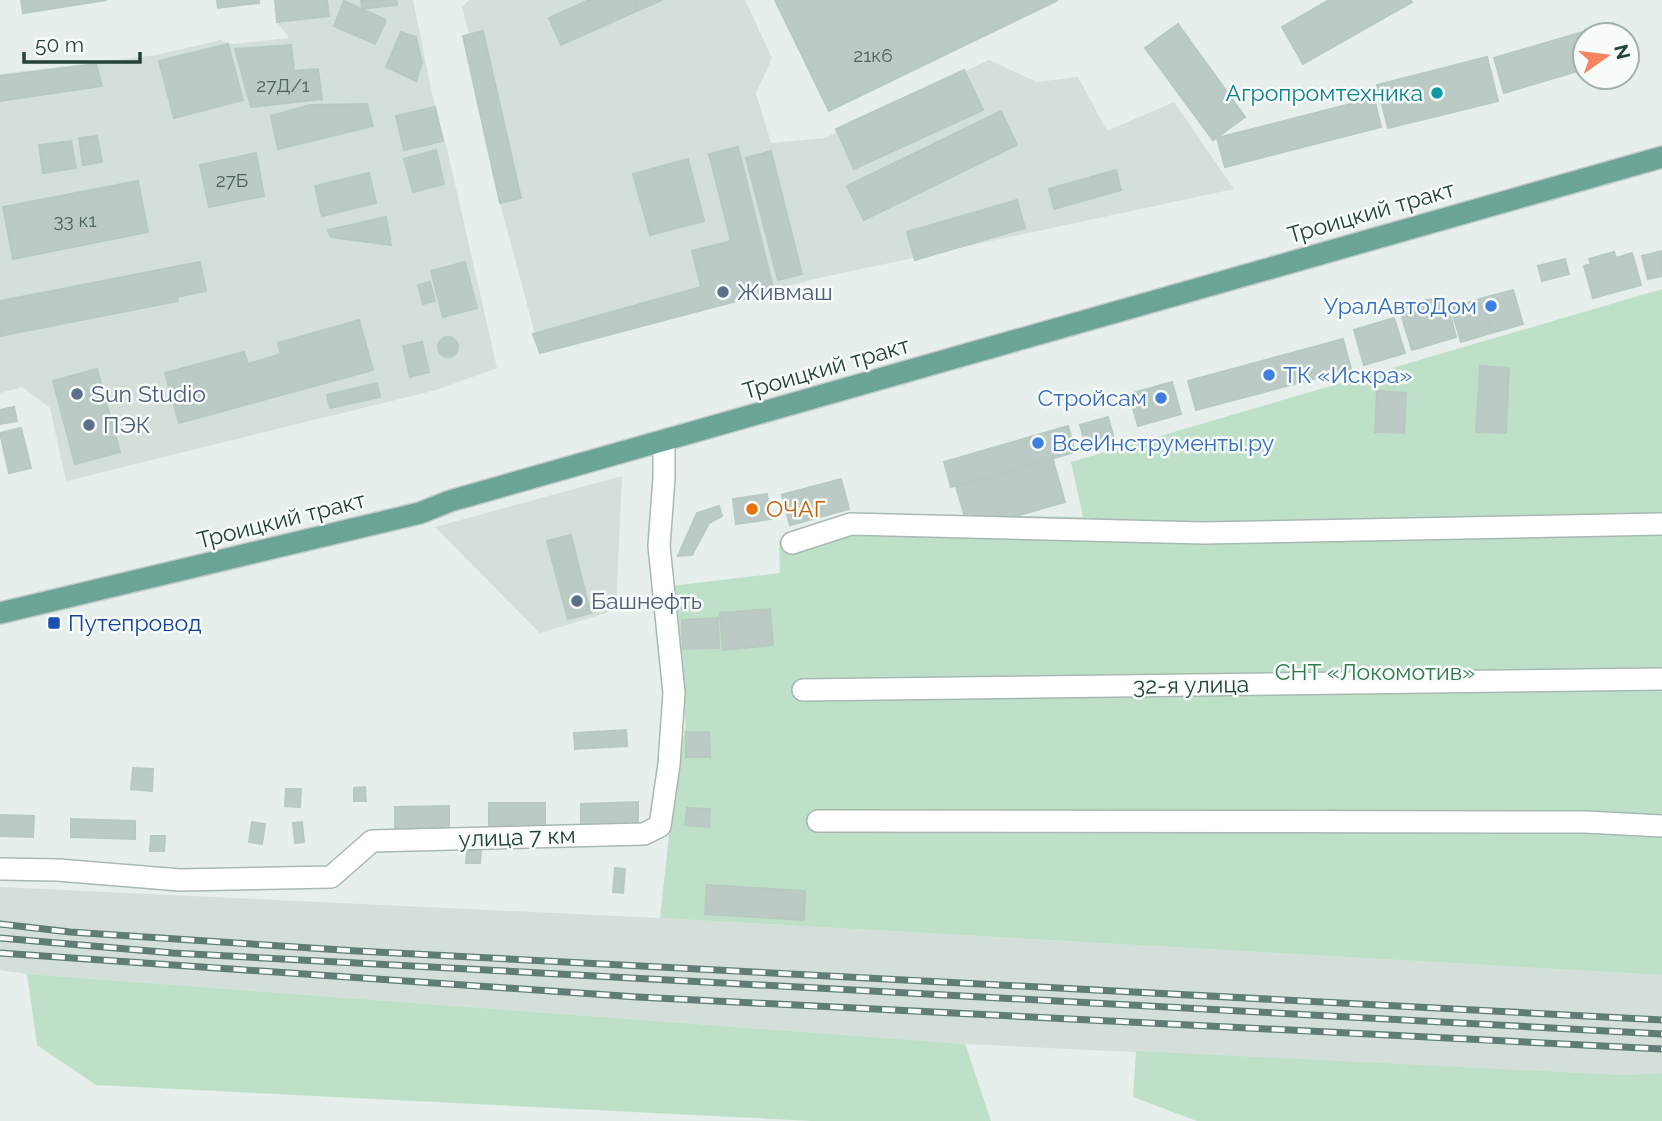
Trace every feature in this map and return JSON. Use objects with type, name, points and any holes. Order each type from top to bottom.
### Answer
[{"type":"main road","name":"Троицкий тракт","points":[[0,613],[420,513],[450,501],[1662,158]]},
{"type":"street","name":"улица 7 км","points":[[0,869],[58,870],[180,880],[331,877],[372,841],[644,834],[660,826],[669,764],[674,693],[659,546],[664,442]]},
{"type":"street","points":[[792,543],[851,524],[1203,533],[1662,524]]},
{"type":"street","name":"32-я улица","points":[[803,690],[1662,678]]},
{"type":"street","points":[[818,821],[1586,822],[1662,826]]},
{"type":"shaded area","points":[[275,0],[413,0],[433,98],[497,368],[436,390],[66,481],[50,408],[22,387],[0,393],[0,74],[157,55],[220,40],[232,44],[289,38],[277,22]]},
{"type":"shaded area","points":[[469,0],[745,0],[772,58],[756,93],[771,143],[825,138],[989,60],[1037,82],[1078,77],[1107,131],[1174,102],[1234,189],[810,280],[540,353],[500,203],[463,36],[469,34],[462,7]]},
{"type":"shaded area","points":[[622,476],[616,610],[540,633],[435,527]]},
{"type":"shaded area","points":[[0,887],[660,918],[1662,975],[1662,1073],[1623,1075],[965,1044],[27,974],[0,970]]},
{"type":"green space","name":"СНТ «Локомотив»","points":[[1662,289],[1662,975],[660,918],[677,762],[686,725],[671,586],[780,573],[779,541],[857,514],[1083,517],[1071,462]]},
{"type":"green space","points":[[27,974],[965,1044],[991,1121],[812,1121],[96,1085],[37,1045]]},
{"type":"green space","points":[[1136,1051],[1623,1075],[1662,1073],[1662,1121],[1197,1121],[1133,1097]]},
{"type":"building","points":[[21,0],[107,0],[23,13]]},
{"type":"building","points":[[217,0],[259,0],[259,3],[218,8]]},
{"type":"building","points":[[275,0],[327,0],[329,16],[277,22]]},
{"type":"building","points":[[361,0],[396,0],[397,5],[362,9]]},
{"type":"building","points":[[589,0],[634,0],[639,10],[561,45],[549,18]]},
{"type":"building","points":[[634,0],[662,0],[639,10]]},
{"type":"building","points":[[775,0],[1058,0],[829,111]]},
{"type":"building","points":[[1329,0],[1412,2],[1303,64],[1282,27]]},
{"type":"building","points":[[344,1],[386,20],[375,44],[334,26]]},
{"type":"building","points":[[1178,24],[1245,117],[1213,140],[1145,48]]},
{"type":"building","points":[[483,31],[521,198],[500,203],[463,36]]},
{"type":"building","points":[[401,32],[416,37],[422,63],[416,81],[386,67]]},
{"type":"building","points":[[1571,35],[1571,73],[1504,93],[1494,58]]},
{"type":"building","points":[[228,44],[243,100],[174,118],[159,61]]},
{"type":"building","points":[[291,45],[294,71],[318,69],[322,99],[251,107],[235,49]]},
{"type":"building","name":"Агропромтехника","points":[[1487,57],[1498,101],[1388,128],[1377,85]]},
{"type":"building","points":[[96,64],[102,86],[0,101],[0,76]]},
{"type":"building","points":[[964,70],[983,110],[854,169],[836,129]]},
{"type":"building","points":[[1374,98],[1381,127],[1225,167],[1217,138]]},
{"type":"building","points":[[367,104],[373,126],[278,149],[271,116],[310,105]]},
{"type":"building","points":[[435,107],[443,141],[404,150],[396,116]]},
{"type":"building","points":[[1001,111],[1017,145],[864,220],[847,186]]},
{"type":"building","points":[[97,136],[102,162],[83,165],[79,138]]},
{"type":"building","points":[[71,141],[76,168],[43,173],[39,145]]},
{"type":"building","points":[[738,147],[774,291],[540,353],[533,334],[701,287],[692,251],[731,241],[709,154]]},
{"type":"building","points":[[436,150],[444,184],[413,192],[404,159]]},
{"type":"building","points":[[771,151],[802,274],[778,280],[746,158]]},
{"type":"building","points":[[256,153],[264,196],[209,207],[200,165]]},
{"type":"building","points":[[688,159],[704,221],[650,235],[633,174]]},
{"type":"building","points":[[1116,170],[1121,190],[1054,209],[1049,189]]},
{"type":"building","points":[[369,173],[376,203],[322,216],[315,186]]},
{"type":"building","points":[[138,181],[148,232],[13,259],[3,207]]},
{"type":"building","points":[[1017,200],[1025,228],[915,260],[907,232]]},
{"type":"building","points":[[386,217],[391,245],[331,237],[328,230]]},
{"type":"building","points":[[1662,251],[1662,276],[1648,279],[1642,256]]},
{"type":"building","points":[[1614,252],[1616,258],[1632,253],[1641,285],[1593,298],[1584,266],[1591,264],[1589,259]]},
{"type":"building","points":[[1565,259],[1569,274],[1542,281],[1538,266]]},
{"type":"building","points":[[200,262],[206,291],[177,297],[178,301],[0,336],[0,301]]},
{"type":"building","points":[[465,262],[477,308],[443,317],[431,271]]},
{"type":"building","points":[[430,282],[435,301],[423,304],[418,285]]},
{"type":"building","points":[[1513,290],[1523,324],[1491,333],[1480,299]]},
{"type":"building","points":[[1446,299],[1456,337],[1412,350],[1399,308],[1426,300]]},
{"type":"building","points":[[1480,299],[1491,333],[1461,342],[1451,308]]},
{"type":"building","points":[[1394,318],[1405,353],[1364,365],[1354,330]]},
{"type":"building","points":[[359,320],[373,370],[179,423],[165,373],[244,352],[248,364],[281,354],[278,343]]},
{"type":"building","points":[[448,337],[455,340],[458,347],[455,354],[448,357],[441,354],[438,347],[441,340]]},
{"type":"building","name":"ТК «Искра»","points":[[1343,339],[1351,369],[1196,410],[1188,381]]},
{"type":"building","points":[[422,342],[429,372],[410,377],[403,346]]},
{"type":"building","points":[[1480,366],[1509,368],[1506,433],[1476,432]]},
{"type":"building","points":[[97,369],[120,452],[75,464],[53,381]]},
{"type":"building","points":[[1172,382],[1181,414],[1138,426],[1129,394]]},
{"type":"building","points":[[377,383],[380,397],[330,408],[327,395]]},
{"type":"building","points":[[1377,391],[1406,393],[1404,433],[1375,432]]},
{"type":"building","points":[[14,407],[17,421],[0,424],[0,410]]},
{"type":"building","points":[[1108,417],[1114,438],[1086,446],[1080,425]]},
{"type":"building","points":[[1068,426],[1075,452],[951,487],[944,462]]},
{"type":"building","points":[[21,428],[31,468],[9,473],[0,433]]},
{"type":"building","points":[[1053,460],[1065,502],[1005,519],[966,520],[956,487]]},
{"type":"building","points":[[841,479],[849,509],[790,525],[782,495]]},
{"type":"building","points":[[812,487],[819,517],[790,525],[782,495]]},
{"type":"building","name":"ОЧАГ","points":[[767,494],[771,519],[736,524],[733,499]]},
{"type":"building","points":[[719,506],[722,516],[709,523],[692,555],[678,556],[697,513]]},
{"type":"building","points":[[571,535],[587,599],[564,605],[547,541]]},
{"type":"building","points":[[587,599],[591,613],[568,619],[564,605]]},
{"type":"building","points":[[770,609],[773,645],[723,650],[720,613]]},
{"type":"building","points":[[718,618],[719,648],[683,649],[682,620]]},
{"type":"building","points":[[626,730],[627,746],[575,749],[574,733]]},
{"type":"building","points":[[686,732],[709,732],[710,757],[686,757]]},
{"type":"building","points":[[133,768],[153,769],[152,791],[131,789]]},
{"type":"building","points":[[365,787],[366,801],[354,801],[354,788]]},
{"type":"building","points":[[286,789],[301,789],[300,807],[285,806]]},
{"type":"building","points":[[638,802],[638,825],[581,826],[581,804]]},
{"type":"building","points":[[489,803],[545,803],[545,826],[489,826]]},
{"type":"building","points":[[449,806],[449,828],[395,829],[395,807]]},
{"type":"building","points":[[687,808],[710,809],[709,827],[685,825]]},
{"type":"building","points":[[0,815],[34,816],[33,837],[0,836]]},
{"type":"building","points":[[71,819],[135,821],[135,839],[71,837]]},
{"type":"building","points":[[252,822],[265,824],[262,844],[249,842]]},
{"type":"building","points":[[302,822],[304,842],[295,843],[293,823]]},
{"type":"building","points":[[151,836],[165,836],[164,851],[150,851]]},
{"type":"building","points":[[468,838],[482,839],[480,863],[466,863]]},
{"type":"building","points":[[615,868],[625,869],[623,893],[613,892]]},
{"type":"building","points":[[707,885],[805,891],[804,920],[705,914]]},
{"type":"railway","points":[[0,924],[70,932],[357,951],[1662,1020]]},
{"type":"railway","points":[[0,938],[173,953],[1662,1034]]},
{"type":"railway","points":[[0,953],[637,997],[1662,1049]]},
{"type":"place","name":"Агропромтехника","points":[[1437,93]]},
{"type":"place","name":"Живмаш","points":[[723,292]]},
{"type":"place","name":"УралАвтоДом","points":[[1491,306]]},
{"type":"place","name":"ТК «Искра»","points":[[1269,375]]},
{"type":"place","name":"Sun Studio","points":[[77,394]]},
{"type":"place","name":"Стройсам","points":[[1161,398]]},
{"type":"place","name":"ПЭК","points":[[89,425]]},
{"type":"place","name":"ВсеИнструменты.ру","points":[[1038,443]]},
{"type":"place","name":"ОЧАГ","points":[[752,509]]},
{"type":"place","name":"Башнефть","points":[[577,601]]},
{"type":"place","name":"Путепровод","points":[[54,623]]}]
